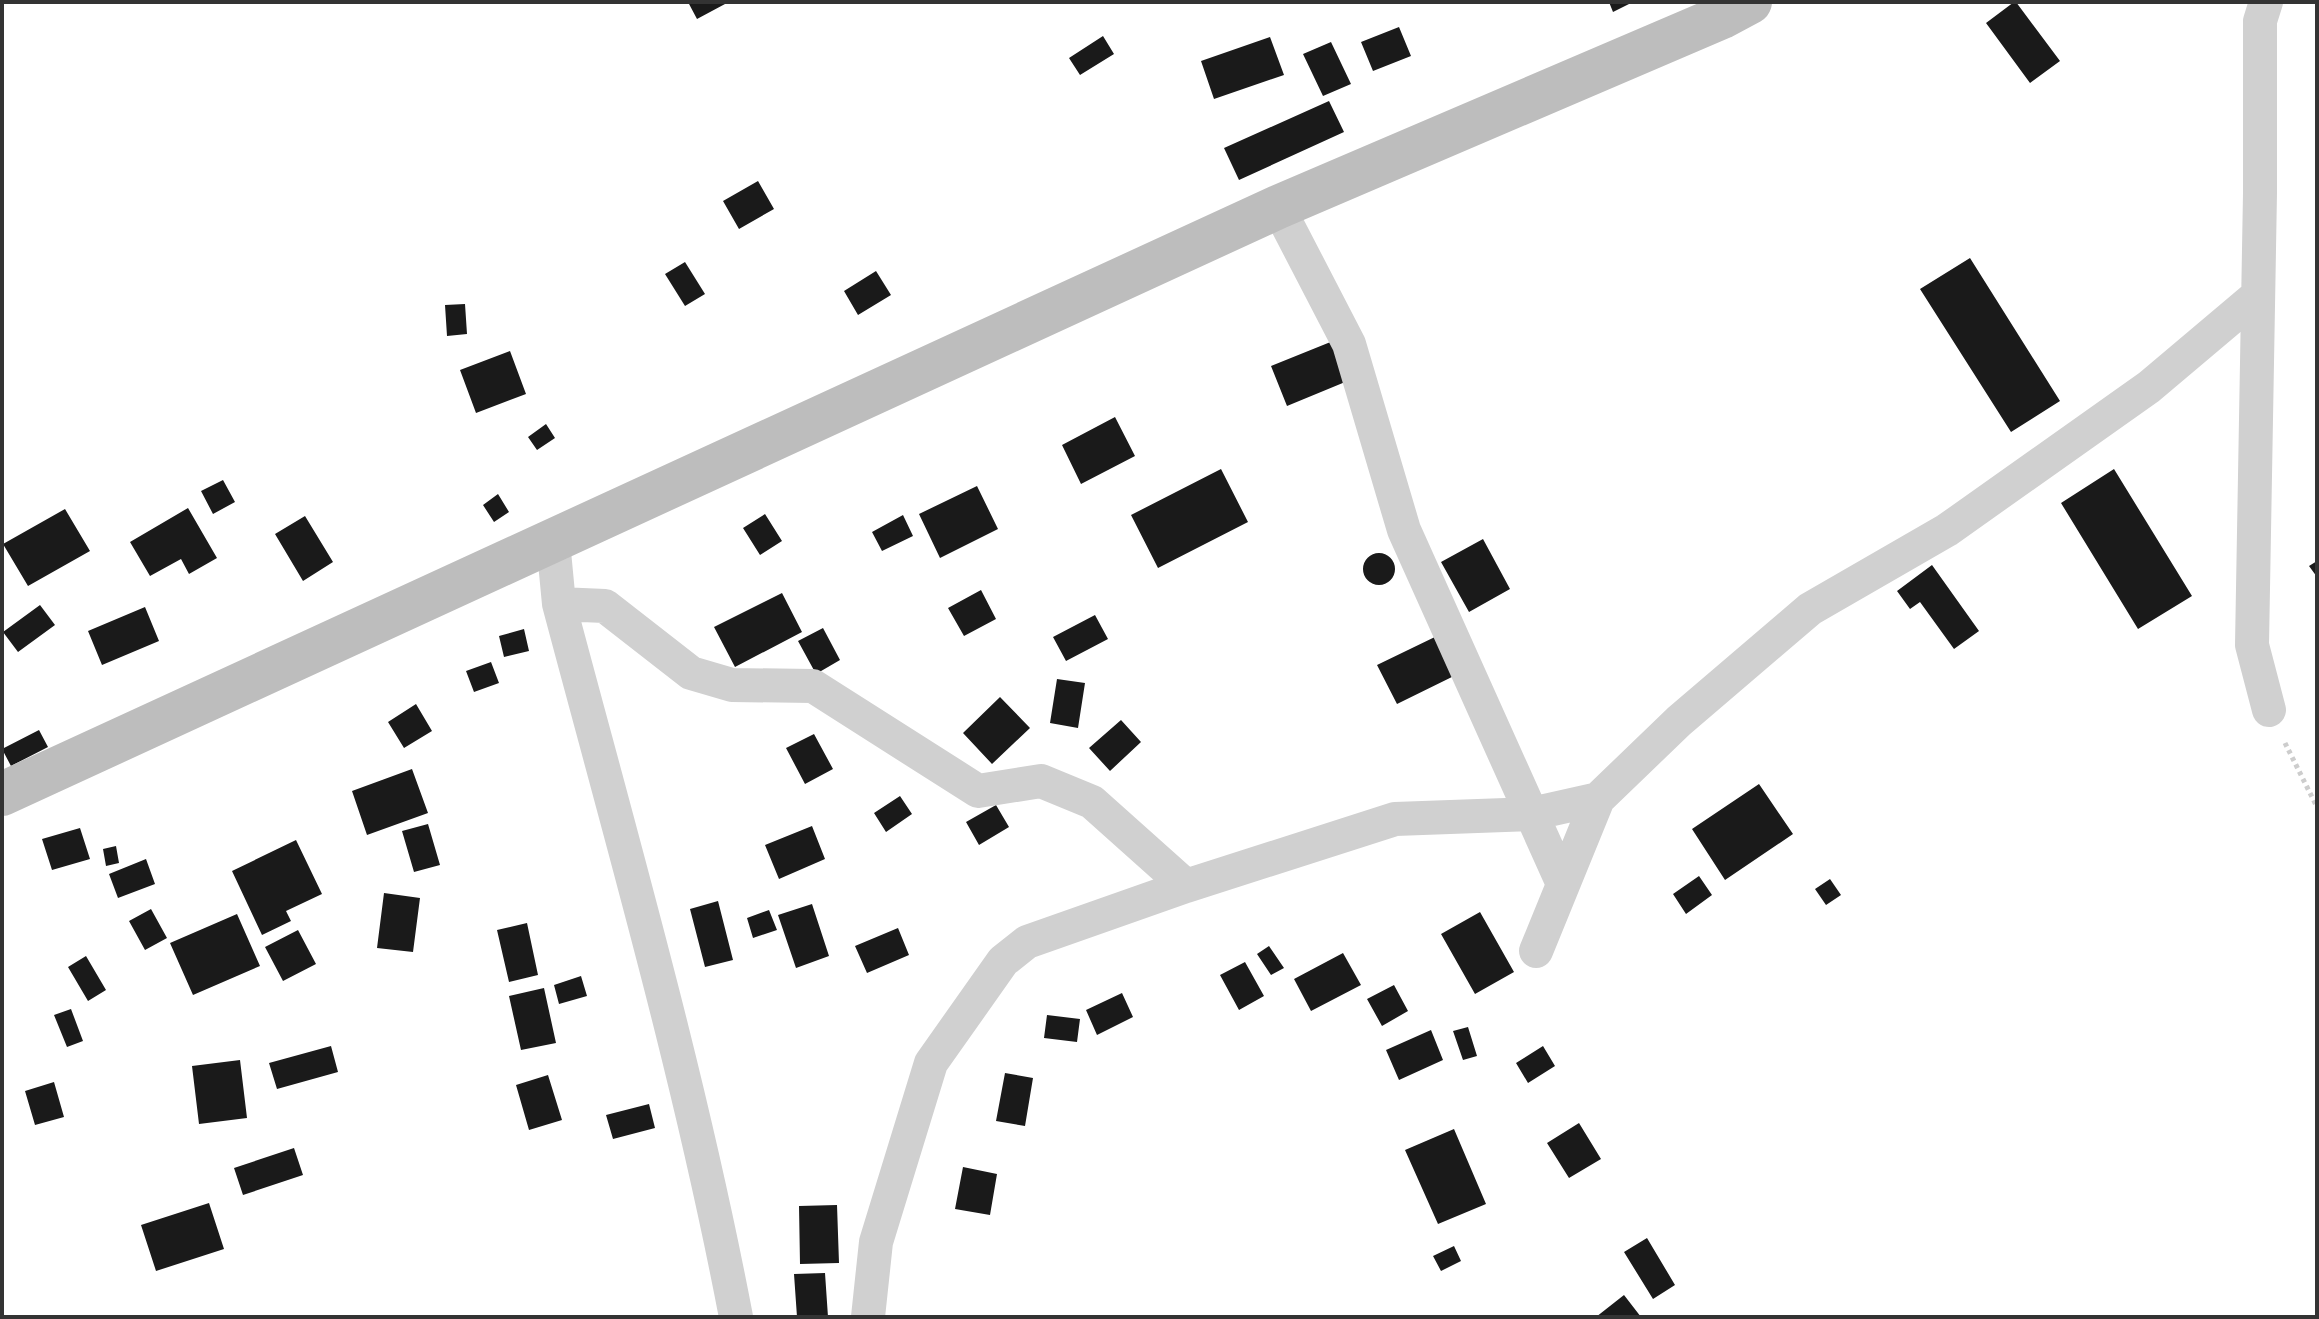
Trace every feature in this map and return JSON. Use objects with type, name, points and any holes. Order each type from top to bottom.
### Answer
[{"type":"main road","points":[[2,794],[1278,207],[1722,17],[1750,2]]},
{"type":"street","points":[[2266,2],[2260,21],[2252,645],[2269,710]]},
{"type":"street","points":[[1278,207],[1349,344],[1404,530],[1563,884]]},
{"type":"street","points":[[1536,951],[1598,799],[1679,721],[1810,609],[1947,530],[2149,387],[2258,295]]},
{"type":"street","points":[[553,541],[559,604],[677,1043],[714,1202],[736,1317]]},
{"type":"street","points":[[559,604],[605,606],[691,673],[732,685],[813,686],[978,791],[1041,781],[1092,802],[1186,886]]},
{"type":"street","points":[[868,1317],[876,1242],[931,1063],[1003,961],[1027,942],[1186,886],[1395,819],[1531,814],[1598,799]]},
{"type":"path","points":[[2269,710],[2317,807]]},
{"type":"building","points":[[688,2],[724,2],[725,4],[697,19]]},
{"type":"building","points":[[1609,2],[1633,2],[1613,12]]},
{"type":"building","points":[[2014,2],[2060,61],[2030,83],[1986,23]]},
{"type":"building","points":[[1399,27],[1411,56],[1373,71],[1361,42]]},
{"type":"building","points":[[1103,36],[1114,54],[1080,75],[1069,58]]},
{"type":"building","points":[[1270,37],[1284,75],[1214,99],[1201,61]]},
{"type":"building","points":[[1331,42],[1351,84],[1323,96],[1303,54]]},
{"type":"building","points":[[1329,101],[1344,132],[1239,180],[1224,148]]},
{"type":"building","points":[[758,181],[774,209],[739,229],[723,201]]},
{"type":"building","points":[[1970,258],[2060,401],[2011,432],[1920,289]]},
{"type":"building","points":[[685,262],[705,294],[685,306],[665,274]]},
{"type":"building","points":[[876,271],[891,295],[858,315],[844,291]]},
{"type":"building","points":[[465,304],[467,334],[447,336],[445,305]]},
{"type":"building","points":[[1333,341],[1350,380],[1287,406],[1271,366]]},
{"type":"building","points":[[510,351],[526,394],[476,413],[460,370]]},
{"type":"building","points":[[1115,417],[1135,456],[1081,484],[1062,445]]},
{"type":"building","points":[[546,424],[555,438],[537,450],[528,437]]},
{"type":"building","points":[[1221,469],[1248,522],[1158,568],[1131,515]]},
{"type":"building","points":[[2114,469],[2192,596],[2138,629],[2061,503]]},
{"type":"building","points":[[223,480],[235,502],[213,514],[201,491]]},
{"type":"building","points":[[977,486],[998,529],[940,558],[919,514]]},
{"type":"building","points":[[498,494],[509,512],[494,522],[483,505]]},
{"type":"building","points":[[188,508],[217,558],[189,574],[181,559],[150,576],[130,542]]},
{"type":"building","points":[[65,509],[90,551],[28,586],[3,544]]},
{"type":"building","points":[[765,514],[782,541],[760,555],[743,528]]},
{"type":"building","points":[[903,515],[913,536],[882,551],[872,532]]},
{"type":"building","points":[[305,516],[333,562],[303,581],[275,534]]},
{"type":"building","points":[[1483,539],[1510,589],[1469,612],[1441,562]]},
{"type":"building","points":[[1379,553],[1390,558],[1395,569],[1390,580],[1379,585],[1368,580],[1363,569],[1368,558]]},
{"type":"building","points":[[2317,561],[2317,577],[2309,566]]},
{"type":"building","points":[[1932,565],[1979,631],[1954,649],[1920,602],[1910,609],[1897,591]]},
{"type":"building","points":[[981,590],[996,619],[964,636],[948,608]]},
{"type":"building","points":[[782,593],[802,632],[735,667],[714,627]]},
{"type":"building","points":[[40,605],[55,625],[18,652],[3,632]]},
{"type":"building","points":[[145,607],[159,641],[102,665],[88,631]]},
{"type":"building","points":[[1095,615],[1108,639],[1066,661],[1053,637]]},
{"type":"building","points":[[823,628],[840,660],[816,674],[798,641]]},
{"type":"building","points":[[524,629],[529,651],[504,657],[499,636]]},
{"type":"building","points":[[1439,635],[1458,674],[1397,704],[1377,665]]},
{"type":"building","points":[[491,662],[499,683],[474,692],[466,671]]},
{"type":"building","points":[[1057,679],[1085,683],[1078,728],[1050,723]]},
{"type":"building","points":[[1000,697],[1030,728],[992,764],[963,733]]},
{"type":"building","points":[[416,704],[432,731],[404,748],[388,722]]},
{"type":"building","points":[[1121,720],[1141,742],[1110,771],[1089,748]]},
{"type":"building","points":[[39,730],[48,747],[11,766],[2,749]]},
{"type":"building","points":[[814,734],[833,769],[805,784],[786,748]]},
{"type":"building","points":[[412,769],[428,813],[367,835],[352,791]]},
{"type":"building","points":[[1759,784],[1793,834],[1725,880],[1692,829]]},
{"type":"building","points":[[900,796],[912,814],[886,832],[874,813]]},
{"type":"building","points":[[996,805],[1009,827],[979,845],[966,822]]},
{"type":"building","points":[[428,824],[440,865],[414,872],[402,831]]},
{"type":"building","points":[[812,826],[825,859],[779,879],[765,845]]},
{"type":"building","points":[[80,828],[90,859],[52,870],[42,839]]},
{"type":"building","points":[[296,840],[322,894],[286,911],[291,921],[262,935],[232,871]]},
{"type":"building","points":[[116,846],[119,863],[106,866],[103,849]]},
{"type":"building","points":[[146,859],[155,884],[118,898],[109,874]]},
{"type":"building","points":[[1699,876],[1712,895],[1686,914],[1673,894]]},
{"type":"building","points":[[1830,879],[1841,895],[1826,905],[1815,889]]},
{"type":"building","points":[[384,893],[420,898],[413,952],[377,948]]},
{"type":"building","points":[[718,901],[733,960],[705,967],[690,909]]},
{"type":"building","points":[[812,904],[829,956],[796,968],[778,915]]},
{"type":"building","points":[[151,909],[167,938],[145,950],[129,921]]},
{"type":"building","points":[[769,910],[777,930],[753,938],[747,918]]},
{"type":"building","points":[[1480,912],[1514,972],[1475,994],[1441,934]]},
{"type":"building","points":[[237,914],[260,966],[193,995],[170,943]]},
{"type":"building","points":[[527,923],[538,975],[509,982],[497,930]]},
{"type":"building","points":[[898,928],[909,955],[867,973],[855,946]]},
{"type":"building","points":[[298,930],[316,964],[283,981],[265,947]]},
{"type":"building","points":[[1269,946],[1284,968],[1271,975],[1257,954]]},
{"type":"building","points":[[1343,953],[1361,985],[1311,1011],[1294,979]]},
{"type":"building","points":[[86,956],[106,990],[88,1001],[68,967]]},
{"type":"building","points":[[1245,962],[1264,996],[1239,1010],[1220,975]]},
{"type":"building","points":[[581,976],[587,996],[559,1004],[554,985]]},
{"type":"building","points":[[1394,985],[1408,1011],[1382,1026],[1367,999]]},
{"type":"building","points":[[544,988],[556,1043],[521,1050],[509,996]]},
{"type":"building","points":[[1122,993],[1133,1017],[1097,1035],[1086,1010]]},
{"type":"building","points":[[71,1009],[83,1041],[67,1047],[54,1015]]},
{"type":"building","points":[[1047,1015],[1080,1019],[1077,1042],[1044,1038]]},
{"type":"building","points":[[1468,1027],[1477,1056],[1463,1060],[1453,1031]]},
{"type":"building","points":[[1431,1030],[1443,1060],[1399,1080],[1386,1050]]},
{"type":"building","points":[[331,1046],[338,1072],[277,1089],[269,1063]]},
{"type":"building","points":[[1543,1046],[1555,1066],[1528,1083],[1516,1063]]},
{"type":"building","points":[[240,1060],[247,1118],[199,1124],[192,1066]]},
{"type":"building","points":[[1005,1073],[1033,1078],[1025,1126],[996,1121]]},
{"type":"building","points":[[548,1075],[562,1120],[529,1130],[516,1085]]},
{"type":"building","points":[[54,1082],[64,1117],[35,1125],[25,1091]]},
{"type":"building","points":[[649,1104],[655,1128],[613,1139],[606,1115]]},
{"type":"building","points":[[1579,1123],[1601,1159],[1569,1178],[1547,1143]]},
{"type":"building","points":[[1454,1129],[1486,1204],[1438,1224],[1405,1150]]},
{"type":"building","points":[[294,1148],[303,1175],[243,1195],[234,1168]]},
{"type":"building","points":[[963,1167],[997,1174],[990,1215],[955,1209]]},
{"type":"building","points":[[209,1203],[224,1249],[156,1271],[141,1225]]},
{"type":"building","points":[[837,1205],[839,1263],[800,1264],[799,1206]]},
{"type":"building","points":[[1647,1238],[1675,1285],[1653,1299],[1624,1252]]},
{"type":"building","points":[[1454,1246],[1461,1261],[1441,1271],[1433,1256]]},
{"type":"building","points":[[825,1273],[828,1317],[797,1317],[794,1274]]},
{"type":"building","points":[[1624,1295],[1641,1317],[1596,1317]]}]
